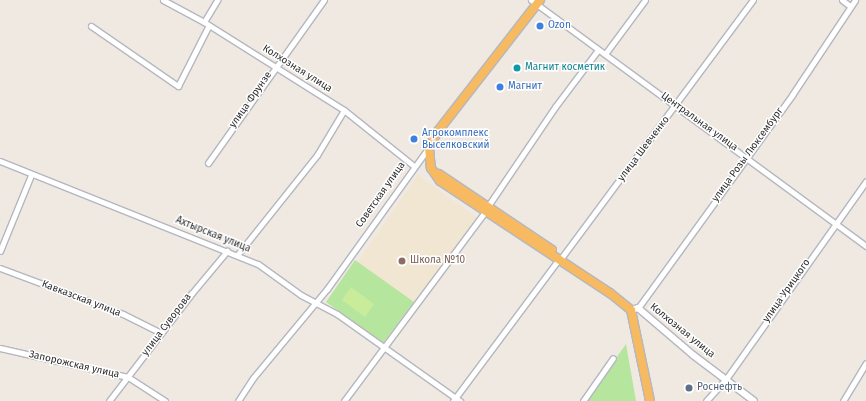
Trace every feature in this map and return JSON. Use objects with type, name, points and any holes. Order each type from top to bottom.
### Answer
[{"type":"highway","name":"Советская улица","points":[[429,147],[438,131],[536,1]]},
{"type":"highway","name":"Колхозная улица","points":[[429,147],[430,168],[440,181],[486,209],[634,309]]},
{"type":"highway","points":[[634,309],[650,401]]},
{"type":"street","name":"Колхозная улица","points":[[163,0],[207,23],[344,110],[414,166]]},
{"type":"street","points":[[91,26],[178,86],[217,0]]},
{"type":"street","name":"улица Фрунзе","points":[[208,163],[324,0]]},
{"type":"street","points":[[605,54],[645,0]]},
{"type":"street","name":"улица Шевченко","points":[[456,400],[560,258],[676,106],[753,0]]},
{"type":"street","points":[[842,0],[850,6]]},
{"type":"street","name":"улица Розы Люксембург","points":[[634,309],[792,94],[850,6],[856,0]]},
{"type":"street","name":"Центральная улица","points":[[536,1],[598,50],[746,156],[866,246]]},
{"type":"street","points":[[344,401],[382,347],[486,209],[555,107],[598,50]]},
{"type":"street","points":[[238,254],[317,155],[344,110]]},
{"type":"street","name":"Советская улица","points":[[238,401],[267,361],[317,302],[429,147]]},
{"type":"street","name":"Ахтырская улица","points":[[0,161],[31,175],[238,254],[258,264],[301,295],[317,302],[456,400]]},
{"type":"street","points":[[0,251],[31,175]]},
{"type":"street","name":"улица Урицкого","points":[[706,401],[726,379],[834,223],[866,181]]},
{"type":"street","name":"улица Суворова","points":[[109,401],[161,333],[228,251]]},
{"type":"street","name":"Кавказская улица","points":[[0,268],[123,314],[161,333]]},
{"type":"street","name":"Колхозная улица","points":[[634,309],[754,401]]},
{"type":"street","name":"Запорожская улица","points":[[0,348],[128,377],[165,401]]},
{"type":"street","points":[[583,401],[613,358]]},
{"type":"street","points":[[843,401],[866,363]]},
{"type":"shaded area","name":"Школа №10","points":[[418,175],[477,218],[384,342],[329,304]]},
{"type":"green space","points":[[355,260],[414,302],[383,343],[326,302]]},
{"type":"green space","points":[[351,287],[374,304],[365,317],[342,300]]},
{"type":"green space","points":[[626,344],[636,401],[586,401]]},
{"type":"place","name":"Ozon","points":[[540,26]]},
{"type":"place","name":"Магнит косметик","points":[[517,68]]},
{"type":"place","name":"Магнит","points":[[500,87]]},
{"type":"place","name":"Агрокомплекс Выселковский","points":[[414,139]]},
{"type":"place","name":"Школа №10","points":[[402,261]]},
{"type":"place","name":"Роснефть","points":[[689,388]]}]
